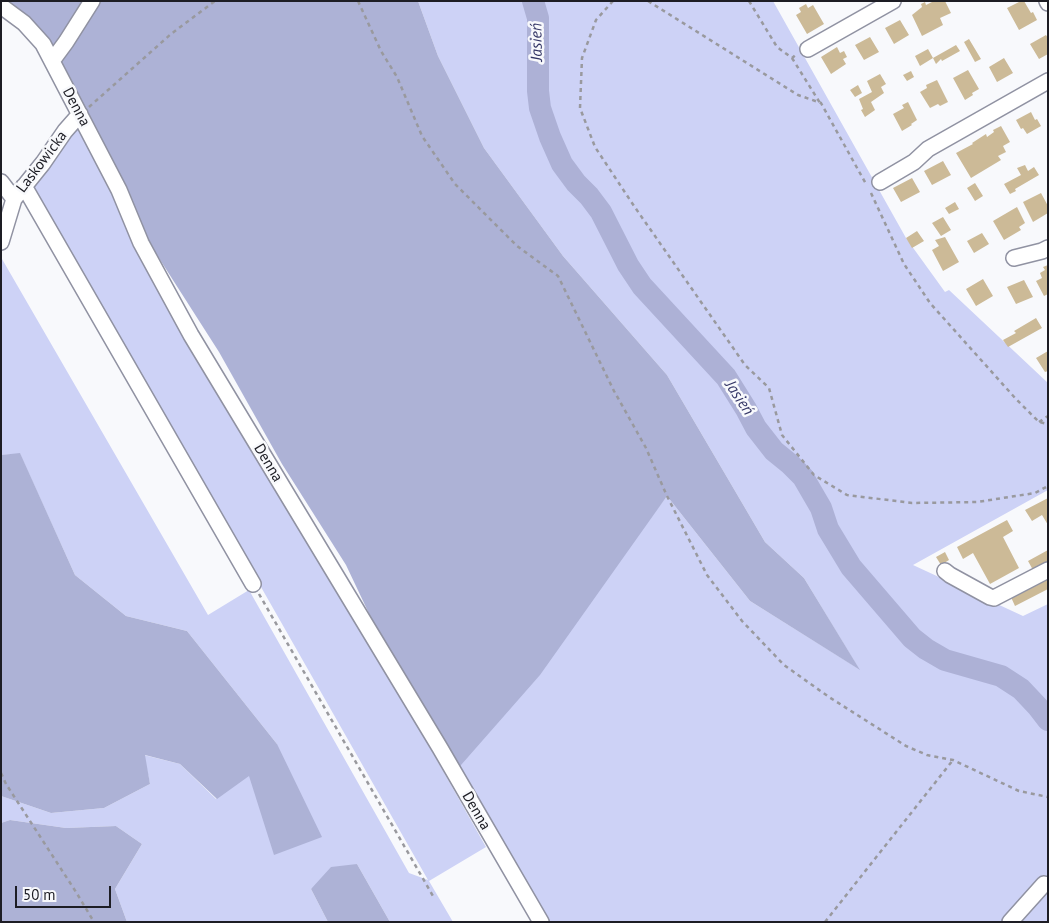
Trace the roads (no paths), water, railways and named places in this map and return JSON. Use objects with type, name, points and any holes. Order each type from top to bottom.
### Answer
[{"type":"street","points":[[52,61],[92,1]]},
{"type":"street","points":[[808,49],[893,1]]},
{"type":"street","name":"Denna","points":[[1,6],[24,23],[43,44],[119,190],[141,243],[191,335],[440,748],[541,922]]},
{"type":"street","points":[[880,182],[914,162],[928,149],[1048,81]]},
{"type":"street","name":"Laskowicka","points":[[1,242],[14,199],[80,114]]},
{"type":"street","points":[[1,182],[14,199]]},
{"type":"street","points":[[24,186],[253,584]]},
{"type":"street","points":[[1014,258],[1048,248]]},
{"type":"street","points":[[945,571],[994,598],[1048,570]]},
{"type":"street","points":[[1010,922],[1044,884]]},
{"type":"waterway","name":"Jasień","points":[[533,1],[538,18],[538,91],[540,108],[550,137],[562,164],[601,212],[628,265],[642,286],[726,377],[756,428],[774,451],[803,477],[821,508],[828,529],[851,567],[912,638],[945,660],[1001,676],[1021,689],[1048,720]]}]
